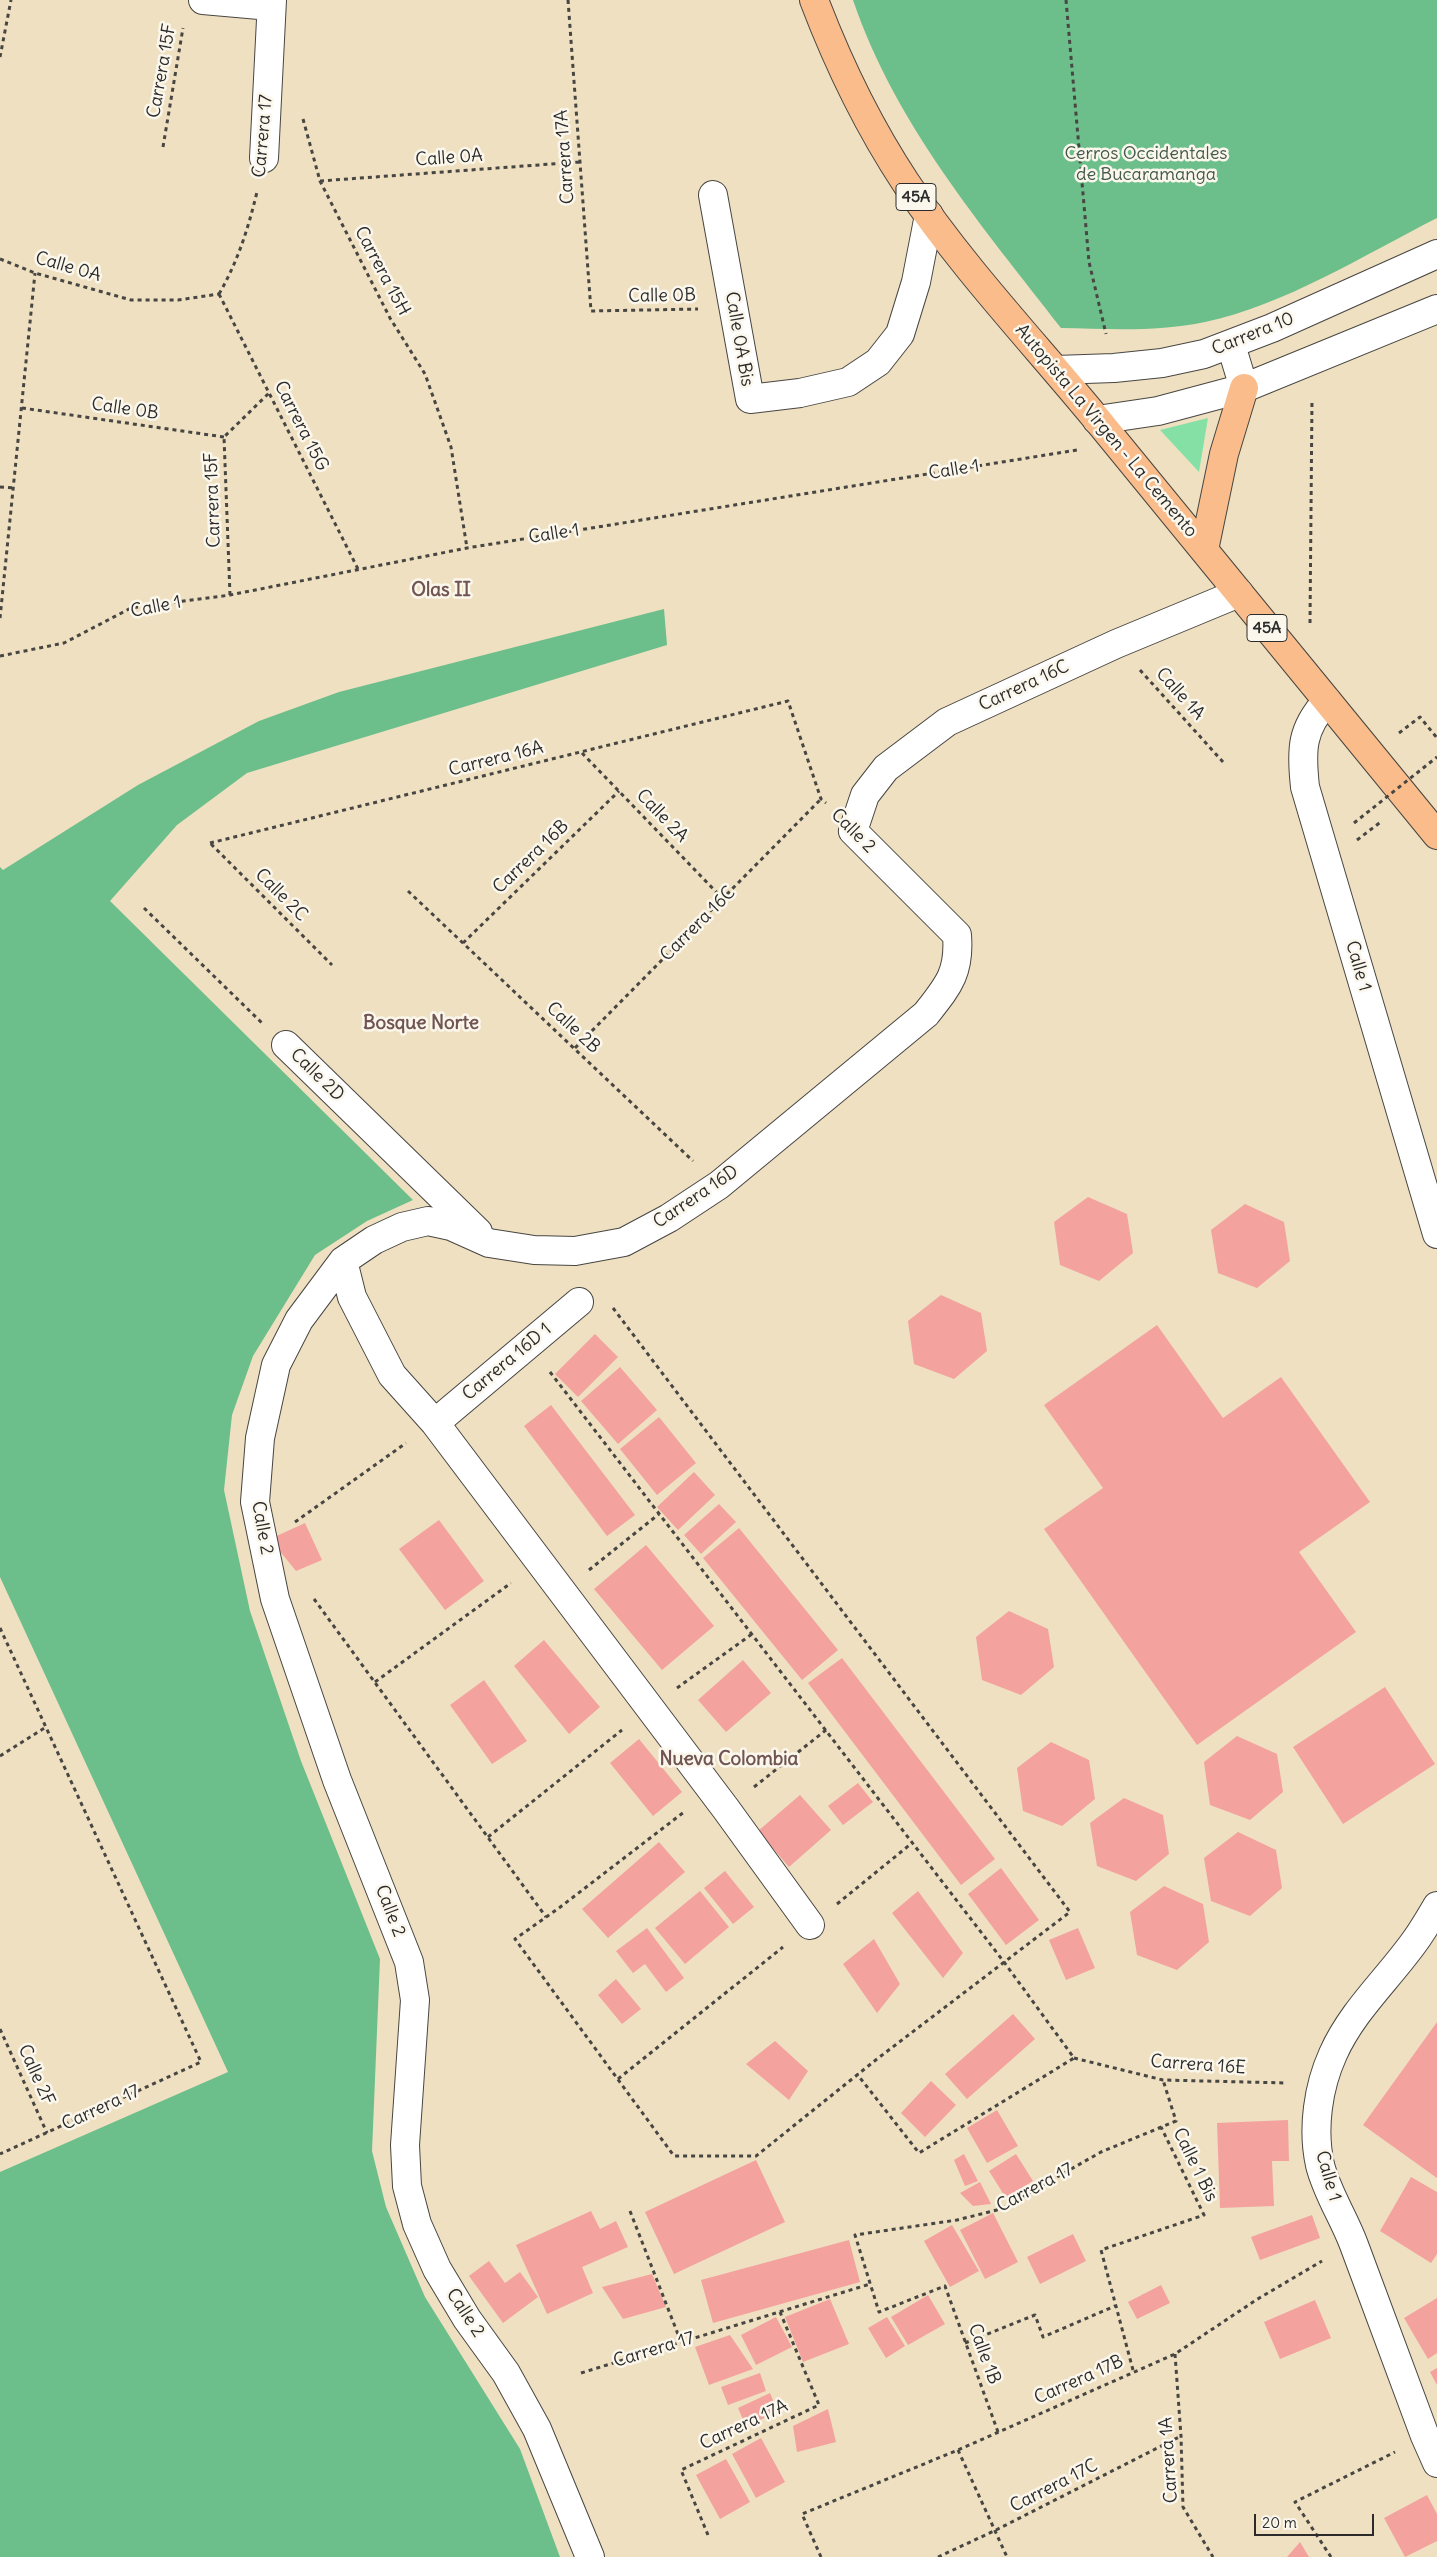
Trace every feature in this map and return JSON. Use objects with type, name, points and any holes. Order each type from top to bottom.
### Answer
[{"type":"main road","name":"Autopista La Virgen - La Cemento","points":[[814,0],[848,79],[905,182],[929,215],[1437,835]]},
{"type":"main road","points":[[1204,550],[1224,454],[1244,388]]},
{"type":"street","points":[[194,10],[272,3]]},
{"type":"street","name":"Carrera 17","points":[[264,158],[272,3]]},
{"type":"street","name":"Calle 0A Bis","points":[[713,195],[750,399],[800,393],[848,382],[878,362],[900,334],[916,282],[929,215]]},
{"type":"street","name":"Carrera 10","points":[[1056,370],[1114,368],[1162,363],[1231,345],[1437,254]]},
{"type":"street","points":[[1097,420],[1167,409],[1244,388],[1437,309]]},
{"type":"street","points":[[1231,345],[1244,388]]},
{"type":"street","name":"Carrera 16C","points":[[853,831],[865,794],[886,768],[947,722],[1116,644],[1239,593]]},
{"type":"street","name":"Calle 1","points":[[1327,701],[1309,725],[1304,741],[1302,761],[1305,787],[1437,1234]]},
{"type":"street","name":"Calle 2","points":[[853,831],[957,935]]},
{"type":"street","name":"Carrera 16D","points":[[343,1261],[374,1240],[402,1226],[428,1221],[451,1226],[489,1243],[534,1250],[575,1251],[624,1242],[669,1218],[719,1185],[926,1014],[949,984],[959,957],[957,935]]},
{"type":"street","name":"Calle 2D","points":[[286,1045],[489,1243]]},
{"type":"street","points":[[343,1261],[352,1297],[392,1375],[435,1423],[719,1800],[810,1925]]},
{"type":"street","name":"Calle 2","points":[[343,1261],[299,1320],[276,1365],[260,1438],[255,1502],[275,1598],[338,1780],[409,1962],[415,2000],[405,2145],[407,2186],[417,2224],[437,2269],[467,2319],[506,2373],[537,2430],[590,2557]]},
{"type":"street","name":"Carrera 16D 1","points":[[435,1423],[579,1302]]},
{"type":"street","name":"Calle 1","points":[[1437,1906],[1415,1941],[1354,2017],[1341,2038],[1322,2085],[1318,2108],[1317,2135],[1320,2165],[1332,2197],[1353,2242],[1425,2436],[1437,2462]]},
{"type":"path","points":[[0,57],[11,0]]},
{"type":"path","name":"Carrera 17A","points":[[568,0],[592,312]]},
{"type":"path","points":[[1066,0],[1089,262],[1114,368]]},
{"type":"path","name":"Carrera 15F","points":[[163,146],[194,10]]},
{"type":"path","name":"Carrera 15H","points":[[302,117],[320,181],[390,318],[425,374],[451,447],[467,548]]},
{"type":"path","name":"Carrera 17","points":[[219,294],[235,266],[247,233],[264,158]]},
{"type":"path","name":"Calle 0A","points":[[320,181],[579,162]]},
{"type":"path","name":"Calle 0A","points":[[0,259],[35,274],[131,300],[178,300],[219,294]]},
{"type":"path","points":[[0,618],[35,274]]},
{"type":"path","name":"Carrera 15G","points":[[219,294],[358,569]]},
{"type":"path","name":"Calle 0B","points":[[592,312],[733,309]]},
{"type":"path","points":[[1309,679],[1312,361]]},
{"type":"path","name":"Carrera 15F","points":[[230,595],[224,437],[269,393]]},
{"type":"path","name":"Calle 0B","points":[[22,408],[224,437]]},
{"type":"path","name":"Calle 1","points":[[0,656],[64,643],[131,608],[230,595],[467,548],[1117,444]]},
{"type":"path","points":[[0,487],[14,488]]},
{"type":"path","name":"Calle 1A","points":[[1116,644],[1223,762]]},
{"type":"path","name":"Calle 2","points":[[788,702],[821,799],[853,831]]},
{"type":"path","name":"Carrera 16A","points":[[210,844],[788,702]]},
{"type":"path","points":[[1371,754],[1420,717],[1437,738]]},
{"type":"path","name":"Calle 2A","points":[[581,752],[723,899]]},
{"type":"path","points":[[1349,826],[1437,757]]},
{"type":"path","name":"Carrera 16B","points":[[463,944],[619,791]]},
{"type":"path","name":"Carrera 16C","points":[[575,1048],[821,799]]},
{"type":"path","points":[[1354,843],[1409,801]]},
{"type":"path","name":"Calle 2C","points":[[210,844],[332,965]]},
{"type":"path","name":"Calle 2B","points":[[408,891],[719,1185]]},
{"type":"path","name":"Calle 2D","points":[[144,908],[286,1045]]},
{"type":"path","points":[[610,1304],[1070,1912],[857,2074],[756,2156],[674,2156],[515,1939],[719,1800],[826,1730]]},
{"type":"path","points":[[529,1344],[1004,1962],[1074,2058],[919,2153],[857,2074]]},
{"type":"path","points":[[294,1522],[435,1423]]},
{"type":"path","points":[[562,1592],[659,1514]]},
{"type":"path","points":[[374,1682],[540,1562]]},
{"type":"path","points":[[311,1595],[546,1917]]},
{"type":"path","points":[[0,1628],[46,1727],[0,1756]]},
{"type":"path","points":[[488,1837],[650,1708],[752,1634]]},
{"type":"path","name":"Carrera 17","points":[[0,2154],[201,2062],[46,1727]]},
{"type":"path","points":[[618,2079],[912,1843]]},
{"type":"path","name":"Calle 2F","points":[[0,2029],[47,2133]]},
{"type":"path","name":"Carrera 16E","points":[[1074,2058],[1163,2080],[1322,2085]]},
{"type":"path","name":"Calle 1 Bis","points":[[1163,2080],[1176,2121]]},
{"type":"path","name":"Carrera 17","points":[[581,2373],[870,2284],[855,2235],[957,2220],[1001,2209],[1101,2152],[1176,2121]]},
{"type":"path","name":"Calle 1 Bis","points":[[1115,2306],[1101,2250],[1204,2215],[1161,2127]]},
{"type":"path","points":[[630,2211],[681,2342]]},
{"type":"path","name":"Carrera 17B","points":[[821,2557],[802,2514],[958,2450],[1133,2370],[1175,2354],[1256,2300],[1353,2242]]},
{"type":"path","name":"Calle 1B","points":[[870,2284],[879,2312],[946,2286],[998,2432]]},
{"type":"path","points":[[965,2343],[1035,2315],[1043,2337],[1115,2306],[1133,2370]]},
{"type":"path","name":"Carrera 17A","points":[[708,2535],[681,2470],[819,2405],[780,2312]]},
{"type":"path","name":"Carrera 1A","points":[[1175,2354],[1182,2436],[1183,2507],[1213,2557]]},
{"type":"path","name":"Carrera 17C","points":[[938,2557],[994,2531],[1182,2436]]},
{"type":"path","points":[[1331,2557],[1295,2502],[1425,2436]]},
{"type":"path","points":[[958,2450],[1006,2557]]},
{"type":"green space","name":"Cerros Occidentales de Bucaramanga","points":[[853,0],[1437,0],[1437,218],[1324,278],[1265,304],[1235,314],[1205,322],[1169,327],[1133,329],[1061,328],[972,212],[916,131],[892,89],[871,46]]},
{"type":"green space","points":[[1208,418],[1199,472],[1160,430]]},
{"type":"green space","points":[[664,609],[667,645],[247,773],[177,825],[110,901],[413,1200],[367,1221],[315,1255],[253,1356],[232,1415],[224,1490],[250,1611],[301,1761],[380,1959],[372,2151],[386,2207],[425,2297],[520,2449],[560,2557],[0,2557],[0,2172],[228,2072],[0,1577],[0,867],[3,870],[138,785],[259,721],[339,692]]},
{"type":"building","points":[[1088,1197],[1127,1214],[1133,1253],[1099,1281],[1060,1265],[1054,1222]]},
{"type":"building","points":[[1245,1204],[1284,1222],[1290,1261],[1257,1288],[1218,1273],[1211,1230]]},
{"type":"building","points":[[941,1295],[981,1313],[987,1351],[954,1379],[914,1364],[908,1321]]},
{"type":"building","points":[[1157,1325],[1223,1418],[1281,1377],[1370,1502],[1299,1552],[1356,1632],[1197,1745],[1044,1529],[1103,1488],[1044,1405]]},
{"type":"building","points":[[595,1334],[618,1357],[578,1397],[555,1374]]},
{"type":"building","points":[[620,1367],[657,1410],[618,1444],[581,1401]]},
{"type":"building","points":[[551,1405],[635,1515],[607,1536],[524,1426]]},
{"type":"building","points":[[659,1417],[696,1463],[657,1495],[620,1449]]},
{"type":"building","points":[[694,1472],[715,1495],[678,1530],[657,1507]]},
{"type":"building","points":[[719,1504],[736,1522],[701,1554],[684,1535]]},
{"type":"building","points":[[439,1520],[484,1581],[445,1610],[399,1549]]},
{"type":"building","points":[[305,1523],[322,1560],[296,1571],[270,1539]]},
{"type":"building","points":[[739,1528],[838,1650],[802,1680],[703,1558]]},
{"type":"building","points":[[646,1545],[714,1626],[662,1670],[594,1589]]},
{"type":"building","points":[[1009,1611],[1048,1629],[1054,1667],[1021,1695],[982,1680],[976,1637]]},
{"type":"building","points":[[544,1640],[600,1707],[569,1734],[514,1666]]},
{"type":"building","points":[[842,1658],[995,1859],[961,1885],[808,1683]]},
{"type":"building","points":[[743,1660],[771,1693],[726,1732],[698,1700]]},
{"type":"building","points":[[484,1680],[527,1741],[492,1764],[450,1705]]},
{"type":"building","points":[[1385,1687],[1435,1764],[1343,1824],[1293,1747]]},
{"type":"building","points":[[1237,1736],[1277,1754],[1283,1792],[1250,1820],[1210,1805],[1204,1762]]},
{"type":"building","points":[[639,1739],[682,1792],[653,1816],[610,1763]]},
{"type":"building","points":[[1051,1742],[1089,1760],[1095,1799],[1062,1826],[1023,1811],[1017,1768]]},
{"type":"building","points":[[858,1783],[873,1802],[843,1825],[828,1806]]},
{"type":"building","points":[[800,1795],[831,1830],[789,1867],[758,1831]]},
{"type":"building","points":[[1124,1798],[1163,1815],[1169,1854],[1136,1881],[1097,1866],[1090,1823]]},
{"type":"building","points":[[1238,1832],[1276,1850],[1282,1888],[1250,1916],[1211,1901],[1204,1858]]},
{"type":"building","points":[[659,1842],[685,1872],[608,1938],[582,1909]]},
{"type":"building","points":[[1001,1868],[1039,1920],[1006,1945],[968,1894]]},
{"type":"building","points":[[725,1871],[754,1907],[733,1924],[704,1888]]},
{"type":"building","points":[[1164,1886],[1203,1904],[1209,1942],[1177,1970],[1137,1955],[1130,1912]]},
{"type":"building","points":[[700,1891],[729,1927],[685,1964],[655,1928]]},
{"type":"building","points":[[918,1891],[963,1953],[943,1978],[892,1913]]},
{"type":"building","points":[[647,1928],[684,1978],[666,1992],[645,1964],[633,1973],[616,1951]]},
{"type":"building","points":[[1078,1928],[1095,1968],[1066,1980],[1049,1940]]},
{"type":"building","points":[[874,1939],[900,1984],[877,2013],[843,1964]]},
{"type":"building","points":[[616,1979],[641,2009],[622,2024],[598,1995]]},
{"type":"building","points":[[1013,2014],[1035,2039],[967,2099],[945,2074]]},
{"type":"building","points":[[1437,2022],[1437,2178],[1363,2125]]},
{"type":"building","points":[[775,2041],[808,2071],[789,2100],[746,2064]]},
{"type":"building","points":[[931,2081],[956,2105],[925,2137],[901,2113]]},
{"type":"building","points":[[997,2110],[1018,2146],[987,2163],[967,2128]]},
{"type":"building","points":[[1288,2120],[1289,2161],[1272,2161],[1274,2206],[1220,2208],[1217,2123]]},
{"type":"building","points":[[964,2154],[978,2181],[965,2186],[954,2160]]},
{"type":"building","points":[[1016,2154],[1033,2181],[1006,2198],[989,2171]]},
{"type":"building","points":[[756,2160],[785,2222],[674,2274],[645,2212]]},
{"type":"building","points":[[1411,2177],[1437,2192],[1437,2254],[1431,2263],[1380,2231]]},
{"type":"building","points":[[980,2182],[991,2204],[973,2206],[960,2193]]},
{"type":"building","points":[[591,2211],[600,2229],[616,2221],[628,2247],[582,2267],[593,2293],[547,2314],[516,2245]]},
{"type":"building","points":[[993,2213],[1018,2262],[985,2279],[960,2230]]},
{"type":"building","points":[[1312,2215],[1320,2238],[1260,2260],[1251,2237]]},
{"type":"building","points":[[952,2225],[979,2271],[950,2287],[924,2241]]},
{"type":"building","points":[[1073,2234],[1086,2261],[1040,2284],[1027,2257]]},
{"type":"building","points":[[849,2240],[860,2282],[713,2323],[701,2280]]},
{"type":"building","points":[[489,2261],[505,2283],[520,2272],[538,2297],[503,2323],[469,2276]]},
{"type":"building","points":[[652,2274],[666,2307],[623,2319],[602,2287]]},
{"type":"building","points":[[1161,2285],[1170,2303],[1137,2319],[1128,2302]]},
{"type":"building","points":[[928,2295],[945,2324],[908,2345],[891,2317]]},
{"type":"building","points":[[1437,2298],[1437,2353],[1428,2359],[1404,2318]]},
{"type":"building","points":[[830,2299],[849,2344],[803,2362],[785,2317]]},
{"type":"building","points":[[1315,2300],[1331,2338],[1280,2359],[1264,2322]]},
{"type":"building","points":[[776,2317],[792,2347],[756,2365],[741,2335]]},
{"type":"building","points":[[887,2317],[905,2346],[886,2358],[868,2328]]},
{"type":"building","points":[[730,2335],[753,2369],[709,2385],[695,2347]]},
{"type":"building","points":[[1437,2368],[1437,2385],[1430,2372]]},
{"type":"building","points":[[760,2373],[766,2391],[728,2405],[721,2387]]},
{"type":"building","points":[[770,2393],[778,2412],[746,2426],[738,2408]]},
{"type":"building","points":[[828,2409],[836,2442],[797,2452],[793,2426]]},
{"type":"building","points":[[761,2438],[785,2482],[756,2498],[732,2454]]},
{"type":"building","points":[[726,2459],[750,2502],[720,2519],[696,2475]]},
{"type":"building","points":[[1427,2495],[1437,2514],[1437,2541],[1405,2557],[1384,2518]]},
{"type":"building","points":[[1300,2542],[1309,2557],[1287,2557]]},
{"type":"district","name":"Olas II","points":[[441,591]]},
{"type":"district","name":"Bosque Norte","points":[[421,1024]]},
{"type":"district","name":"Nueva Colombia","points":[[729,1760]]}]
